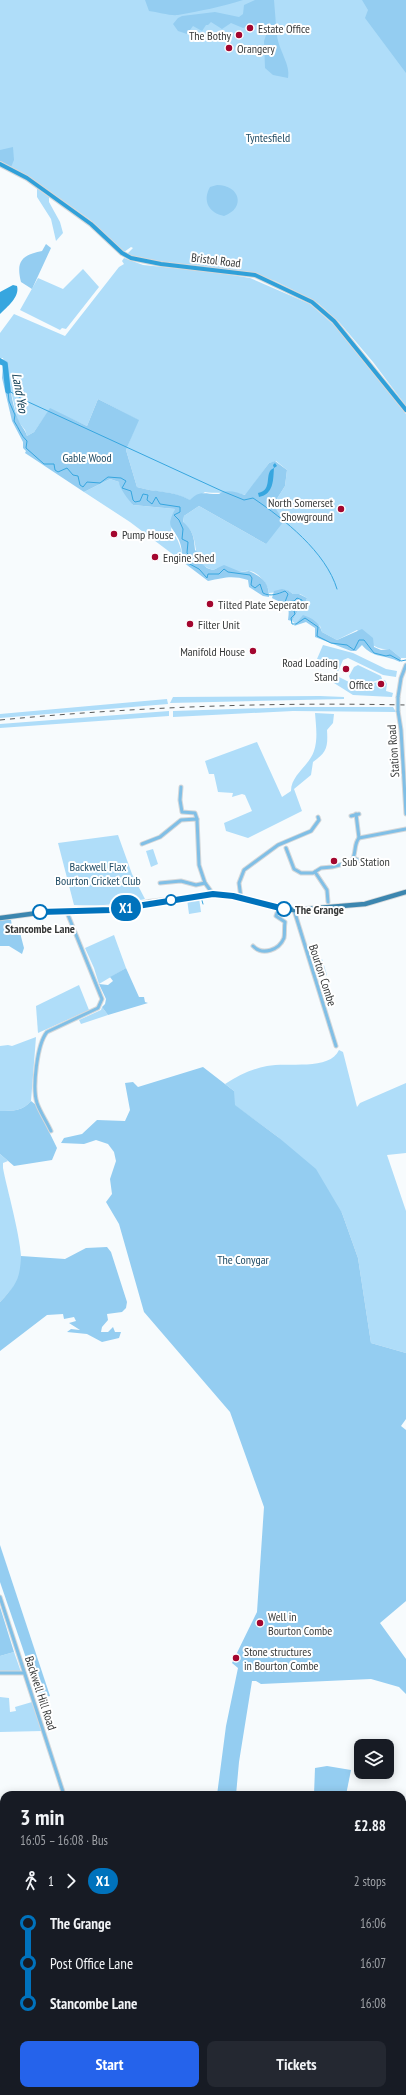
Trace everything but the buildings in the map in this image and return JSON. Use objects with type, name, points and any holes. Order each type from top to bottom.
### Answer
[{"type":"main road","name":"Bristol Road","points":[[0,164],[27,178],[79,215],[122,253],[131,258],[160,264],[206,268],[255,276],[312,302],[334,321],[406,410]]},
{"type":"main road","points":[[0,918],[66,910],[112,910],[213,894],[241,898],[279,908],[294,910],[365,904],[406,892]]},
{"type":"street","name":"Station Road","points":[[406,665],[401,678],[398,697],[406,814]]},
{"type":"street","points":[[181,786],[180,800],[182,812],[194,813],[197,819],[198,861],[205,883],[213,894]]},
{"type":"street","points":[[286,848],[294,870],[301,873],[315,872],[321,868],[348,863],[354,858],[355,844],[359,838],[357,814],[351,816]]},
{"type":"street","points":[[241,898],[239,883],[244,870],[278,845],[311,831],[318,818],[324,820]]},
{"type":"street","points":[[142,844],[159,838],[181,820],[197,819]]},
{"type":"street","points":[[359,838],[406,829]]},
{"type":"street","points":[[354,858],[360,860]]},
{"type":"street","points":[[315,872],[327,890],[329,900]]},
{"type":"street","points":[[160,883],[182,881],[196,885],[205,883]]},
{"type":"street","points":[[253,946],[260,951],[267,952],[281,943],[284,936],[285,922],[276,916],[279,908]]},
{"type":"street","points":[[51,1131],[37,1102],[38,1060],[42,1037],[47,1032],[98,1008],[102,1002],[101,994],[66,910]]},
{"type":"street","name":"Bourton Combe","points":[[294,910],[336,1046]]},
{"type":"street","name":"Backwell Hill Road","points":[[0,1598],[63,1791]]},
{"type":"street","points":[[0,1673],[24,1673]]},
{"type":"green space","name":"Tyntesfield","points":[[0,0],[406,0],[406,406],[373,362],[339,322],[319,304],[275,281],[250,273],[196,265],[167,263],[131,256],[127,254],[133,248],[131,247],[124,252],[89,219],[26,175],[0,162]]},
{"type":"green space","points":[[145,0],[243,0],[210,9],[175,15],[149,11]]},
{"type":"green space","points":[[255,0],[274,0],[276,25],[251,25],[243,28],[231,23],[222,29],[211,22],[206,25],[202,31],[193,26],[187,34],[178,31],[173,24],[182,16],[215,12],[239,17],[243,14],[244,5]]},
{"type":"green space","points":[[362,0],[406,0],[406,73],[365,18],[368,10]]},
{"type":"green space","points":[[266,35],[277,35],[288,68],[288,78],[273,75],[265,68],[264,41]]},
{"type":"green space","points":[[13,147],[14,160],[11,167],[0,162],[0,150]]},
{"type":"green space","points":[[217,185],[225,186],[231,189],[237,198],[238,203],[235,208],[224,216],[214,212],[208,206],[207,202],[210,187]]},
{"type":"green space","points":[[37,188],[49,197],[49,202],[60,222],[63,233],[56,241],[51,219],[37,197]]},
{"type":"green space","points":[[46,244],[51,248],[32,289],[21,282],[19,269],[20,264],[25,257],[42,251]]},
{"type":"green space","points":[[124,258],[143,265],[214,272],[250,278],[310,304],[334,325],[406,414],[406,658],[401,658],[390,649],[375,647],[357,630],[337,640],[322,632],[320,626],[303,616],[296,624],[292,621],[299,609],[305,605],[307,598],[300,594],[293,594],[289,591],[269,593],[267,586],[262,579],[253,572],[240,572],[224,568],[217,568],[213,570],[205,566],[200,561],[197,555],[193,535],[183,523],[184,516],[199,506],[266,544],[273,505],[285,486],[287,470],[276,461],[269,463],[246,495],[205,492],[191,501],[171,493],[137,487],[126,450],[138,420],[98,399],[87,426],[50,409],[34,432],[27,436],[25,430],[18,421],[3,358],[0,358],[0,333],[14,314],[65,336],[119,267],[124,264],[122,261]]},
{"type":"green space","points":[[83,269],[99,287],[66,329],[62,328],[60,330],[20,310],[38,278],[63,289]]},
{"type":"green space","name":"Gable Wood","points":[[0,358],[8,362],[12,398],[19,421],[27,436],[34,432],[50,408],[87,426],[98,399],[139,420],[126,450],[137,487],[170,493],[190,500],[196,495],[202,493],[220,494],[222,492],[229,491],[245,495],[269,463],[275,461],[287,470],[285,486],[273,505],[284,521],[266,544],[199,506],[184,516],[183,522],[192,534],[195,550],[201,555],[199,561],[207,568],[213,570],[224,565],[241,572],[249,571],[258,575],[268,587],[269,597],[263,596],[249,587],[248,580],[242,578],[232,577],[208,581],[183,562],[180,543],[170,523],[175,509],[133,505],[126,497],[119,482],[110,479],[84,492],[25,453],[26,451],[23,448],[23,442],[12,421],[2,378],[3,365],[0,365]]},
{"type":"green space","points":[[110,479],[119,482],[133,505],[175,509],[171,530],[180,545],[183,562],[130,522],[84,492]]},
{"type":"green space","points":[[282,589],[307,598],[305,605],[299,609],[292,621],[288,620],[288,607],[272,598],[274,591]]},
{"type":"green space","points":[[303,615],[315,621],[322,632],[337,640],[362,629],[373,638],[374,647],[381,650],[390,649],[401,658],[400,662],[375,654],[362,645],[356,651],[351,651],[315,637],[315,628],[306,622],[294,626]]},
{"type":"green space","points":[[323,645],[353,653],[386,669],[397,671],[396,677],[383,675],[348,658],[343,660],[337,674],[337,667],[332,665],[327,666],[317,659]]},
{"type":"green space","points":[[358,665],[381,676],[382,679],[362,685],[351,682],[349,676],[354,667]]},
{"type":"green space","points":[[315,671],[339,677],[359,687],[385,680],[387,684],[386,691],[393,693],[392,697],[353,695]]},
{"type":"green space","points":[[173,697],[344,697],[344,699],[170,703]]},
{"type":"green space","points":[[167,699],[168,704],[0,718],[0,714]]},
{"type":"green space","points":[[297,707],[393,707],[396,712],[293,711],[173,717],[173,711]]},
{"type":"green space","points":[[169,711],[169,716],[0,728],[0,724]]},
{"type":"green space","points":[[315,713],[334,714],[333,723],[327,730],[326,749],[313,762],[311,775],[294,789],[302,811],[248,838],[226,831],[224,823],[252,811],[245,795],[242,794],[232,797],[233,793],[218,792],[214,774],[209,774],[205,761],[257,742],[282,797],[291,791],[294,780],[314,751],[316,737]]},
{"type":"green space","name":"Backwell Flax Bourton Cricket Club","points":[[118,835],[132,874],[145,899],[110,905],[74,905],[58,843]]},
{"type":"green space","points":[[153,849],[158,864],[151,867],[146,851]]},
{"type":"green space","points":[[199,898],[201,912],[189,914],[187,899]]},
{"type":"green space","points":[[0,920],[11,920],[12,926],[18,925],[24,948],[22,954],[9,946],[0,946]]},
{"type":"green space","points":[[114,935],[126,968],[99,984],[85,948]]},
{"type":"green space","points":[[322,959],[327,975],[320,978],[314,962]]},
{"type":"green space","points":[[126,968],[139,997],[144,997],[145,1002],[148,1003],[108,1015],[102,1007],[105,1004],[106,999],[99,984],[108,985],[113,981],[110,977]]},
{"type":"green space","points":[[79,985],[89,1010],[38,1033],[36,1006]]},
{"type":"green space","points":[[102,1007],[108,1015],[81,1024],[79,1020],[101,1010]]},
{"type":"green space","points":[[36,1037],[31,1101],[21,1109],[0,1111],[0,1046],[12,1046]]},
{"type":"green space","points":[[339,1050],[343,1052],[357,1107],[360,1103],[406,1083],[406,1153],[387,1155],[406,1211],[406,1353],[371,1343],[358,1258],[342,1213],[278,1137],[234,1105],[234,1091],[225,1084],[246,1073],[267,1066],[307,1064],[327,1061],[334,1057]]},
{"type":"green space","name":"The Conygar","points":[[203,1067],[234,1091],[235,1105],[278,1137],[316,1169],[342,1213],[358,1258],[371,1343],[406,1353],[406,1419],[401,1426],[406,1430],[406,1601],[380,1623],[406,1659],[406,1694],[399,1687],[371,1679],[261,1684],[256,1681],[252,1681],[239,1762],[236,1791],[218,1791],[226,1726],[238,1668],[232,1663],[257,1612],[264,1507],[230,1412],[144,1312],[119,1224],[106,1202],[112,1194],[110,1179],[116,1161],[114,1152],[108,1144],[96,1140],[84,1144],[61,1143],[64,1138],[82,1134],[97,1120],[125,1121],[130,1110],[125,1083],[133,1082],[138,1087]]},
{"type":"green space","points":[[31,1101],[36,1105],[57,1148],[52,1160],[14,1166],[0,1154],[0,1111],[21,1109]]},
{"type":"green space","points":[[0,1154],[8,1161],[3,1163],[3,1168],[19,1239],[21,1266],[17,1283],[0,1302]]},
{"type":"green space","points":[[107,1247],[111,1252],[127,1302],[126,1308],[122,1312],[107,1314],[108,1320],[102,1327],[101,1332],[108,1332],[113,1327],[115,1332],[121,1332],[119,1338],[102,1342],[87,1334],[67,1332],[71,1329],[80,1330],[69,1323],[76,1321],[74,1317],[64,1319],[63,1314],[47,1315],[0,1351],[0,1302],[16,1282],[20,1271],[21,1256],[65,1259],[86,1248]]},
{"type":"green space","points":[[0,1545],[50,1696],[40,1699],[0,1582]]},
{"type":"green space","points":[[0,1607],[14,1652],[0,1656]]},
{"type":"green space","points":[[14,1652],[21,1672],[0,1672],[0,1656]]},
{"type":"green space","points":[[0,1697],[9,1698],[10,1712],[16,1711],[15,1707],[32,1702],[42,1731],[0,1732]]},
{"type":"green space","points":[[327,1766],[351,1770],[347,1791],[314,1791],[315,1768]]},
{"type":"shaded area","points":[[13,285],[17,286],[17,294],[12,302],[0,314],[0,292]]},
{"type":"shaded area","points":[[275,463],[277,466],[274,468],[273,465]]},
{"type":"shaded area","points":[[274,468],[273,482],[270,490],[268,493],[259,497],[258,493],[266,488],[269,473]]},
{"type":"waterway","name":"Land Yeo","points":[[0,361],[5,364],[8,391]]},
{"type":"waterway","name":"Land Yeo","points":[[8,391],[9,401],[15,415],[14,421],[27,441],[26,448],[44,464],[54,464],[55,470],[58,472],[67,468],[73,475],[78,476],[80,485],[83,487],[87,482],[100,483],[108,477],[121,478],[126,481],[122,488],[131,491],[135,502],[140,501],[143,494],[148,495],[147,500],[152,504],[156,497],[160,504],[180,507],[180,512],[174,515],[179,520],[183,529],[182,539],[188,542],[187,553],[193,559],[186,562],[199,569],[207,578],[208,574],[219,574],[224,569],[228,572],[250,575],[252,578],[251,585],[255,588],[260,584],[263,593],[271,595],[285,591],[288,594],[285,602],[294,601],[297,598],[302,600],[302,604],[293,608],[295,614],[291,618],[292,624],[296,624],[305,618],[318,627],[317,636],[331,643],[347,645],[354,650],[359,640],[364,640],[374,653],[386,656],[390,655],[401,661],[406,660]]},
{"type":"waterway","points":[[9,391],[24,400],[222,491],[244,500],[253,498],[290,526],[314,549],[332,575],[337,589]]},
{"type":"waterway","points":[[201,897],[203,904]]},
{"type":"railway","points":[[0,720],[203,706],[305,704],[406,705]]},
{"type":"bus line","name":"X1","points":[[40,912],[66,910],[112,910],[149,902],[177,900],[213,894],[233,896],[284,909]]},
{"type":"place","name":"Estate Office","points":[[250,28]]},
{"type":"place","name":"The Bothy","points":[[239,35]]},
{"type":"place","name":"Orangery","points":[[229,48]]},
{"type":"place","name":"North Somerset Showground","points":[[341,509]]},
{"type":"place","name":"Pump House","points":[[114,534]]},
{"type":"place","name":"Engine Shed","points":[[155,557]]},
{"type":"place","name":"Tilted Plate Seperator","points":[[210,604]]},
{"type":"place","name":"Filter Unit","points":[[190,624]]},
{"type":"place","name":"Manifold House","points":[[253,651]]},
{"type":"place","name":"Road Loading Stand","points":[[346,669]]},
{"type":"place","name":"Office","points":[[381,684]]},
{"type":"place","name":"Sub Station","points":[[334,861]]},
{"type":"place","name":"The Grange","points":[[284,909]]},
{"type":"place","name":"Stancombe Lane","points":[[40,912]]},
{"type":"place","name":"Well in Bourton Combe","points":[[260,1623]]},
{"type":"place","name":"Stone structures in Bourton Combe","points":[[236,1658]]}]
